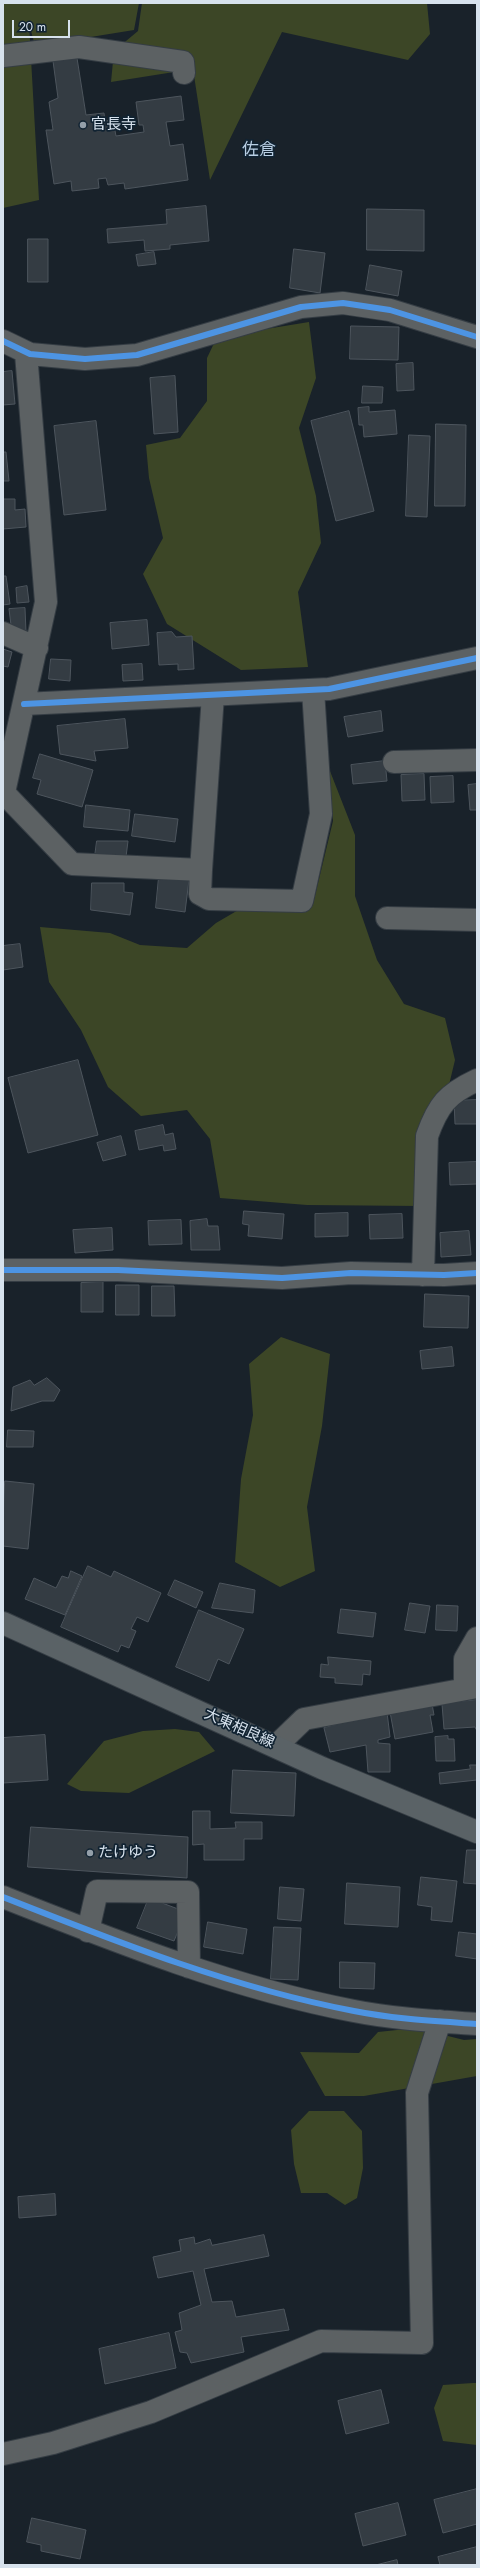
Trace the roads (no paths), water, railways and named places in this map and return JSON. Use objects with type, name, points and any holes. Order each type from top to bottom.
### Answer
[{"type":"main road","name":"大東相良線","points":[[3,1623],[322,1768],[477,1832]]},
{"type":"street","points":[[3,56],[79,47],[183,62],[184,73]]},
{"type":"street","points":[[3,341],[26,353],[85,359],[137,355],[301,307],[342,303],[390,310],[477,337]]},
{"type":"street","points":[[26,353],[46,602],[4,795],[72,864],[201,870]]},
{"type":"street","points":[[3,633],[37,648]]},
{"type":"street","points":[[24,704],[329,689],[477,658]]},
{"type":"street","points":[[213,695],[200,894],[209,899],[302,901],[321,814],[313,690]]},
{"type":"street","points":[[394,762],[477,760]]},
{"type":"street","points":[[387,918],[477,920]]},
{"type":"street","points":[[423,1275],[427,1136],[434,1115],[445,1099],[457,1090],[477,1080]]},
{"type":"street","points":[[3,1270],[118,1270],[282,1278],[351,1273],[423,1275],[477,1273]]},
{"type":"street","points":[[276,1746],[304,1719],[471,1688],[465,1659],[477,1638]]},
{"type":"street","points":[[88,1931],[98,1891],[188,1892],[189,1967]]},
{"type":"street","points":[[3,1897],[88,1931],[189,1967],[257,1987],[354,2011],[477,2024]]},
{"type":"street","points":[[3,2454],[53,2444],[150,2412],[321,2342],[422,2343],[417,2093],[440,2021]]},
{"type":"place","name":"官長寺","points":[[83,125]]},
{"type":"place","name":"たけゆう","points":[[90,1853]]},
{"type":"district","name":"佐倉","points":[[259,151]]}]
